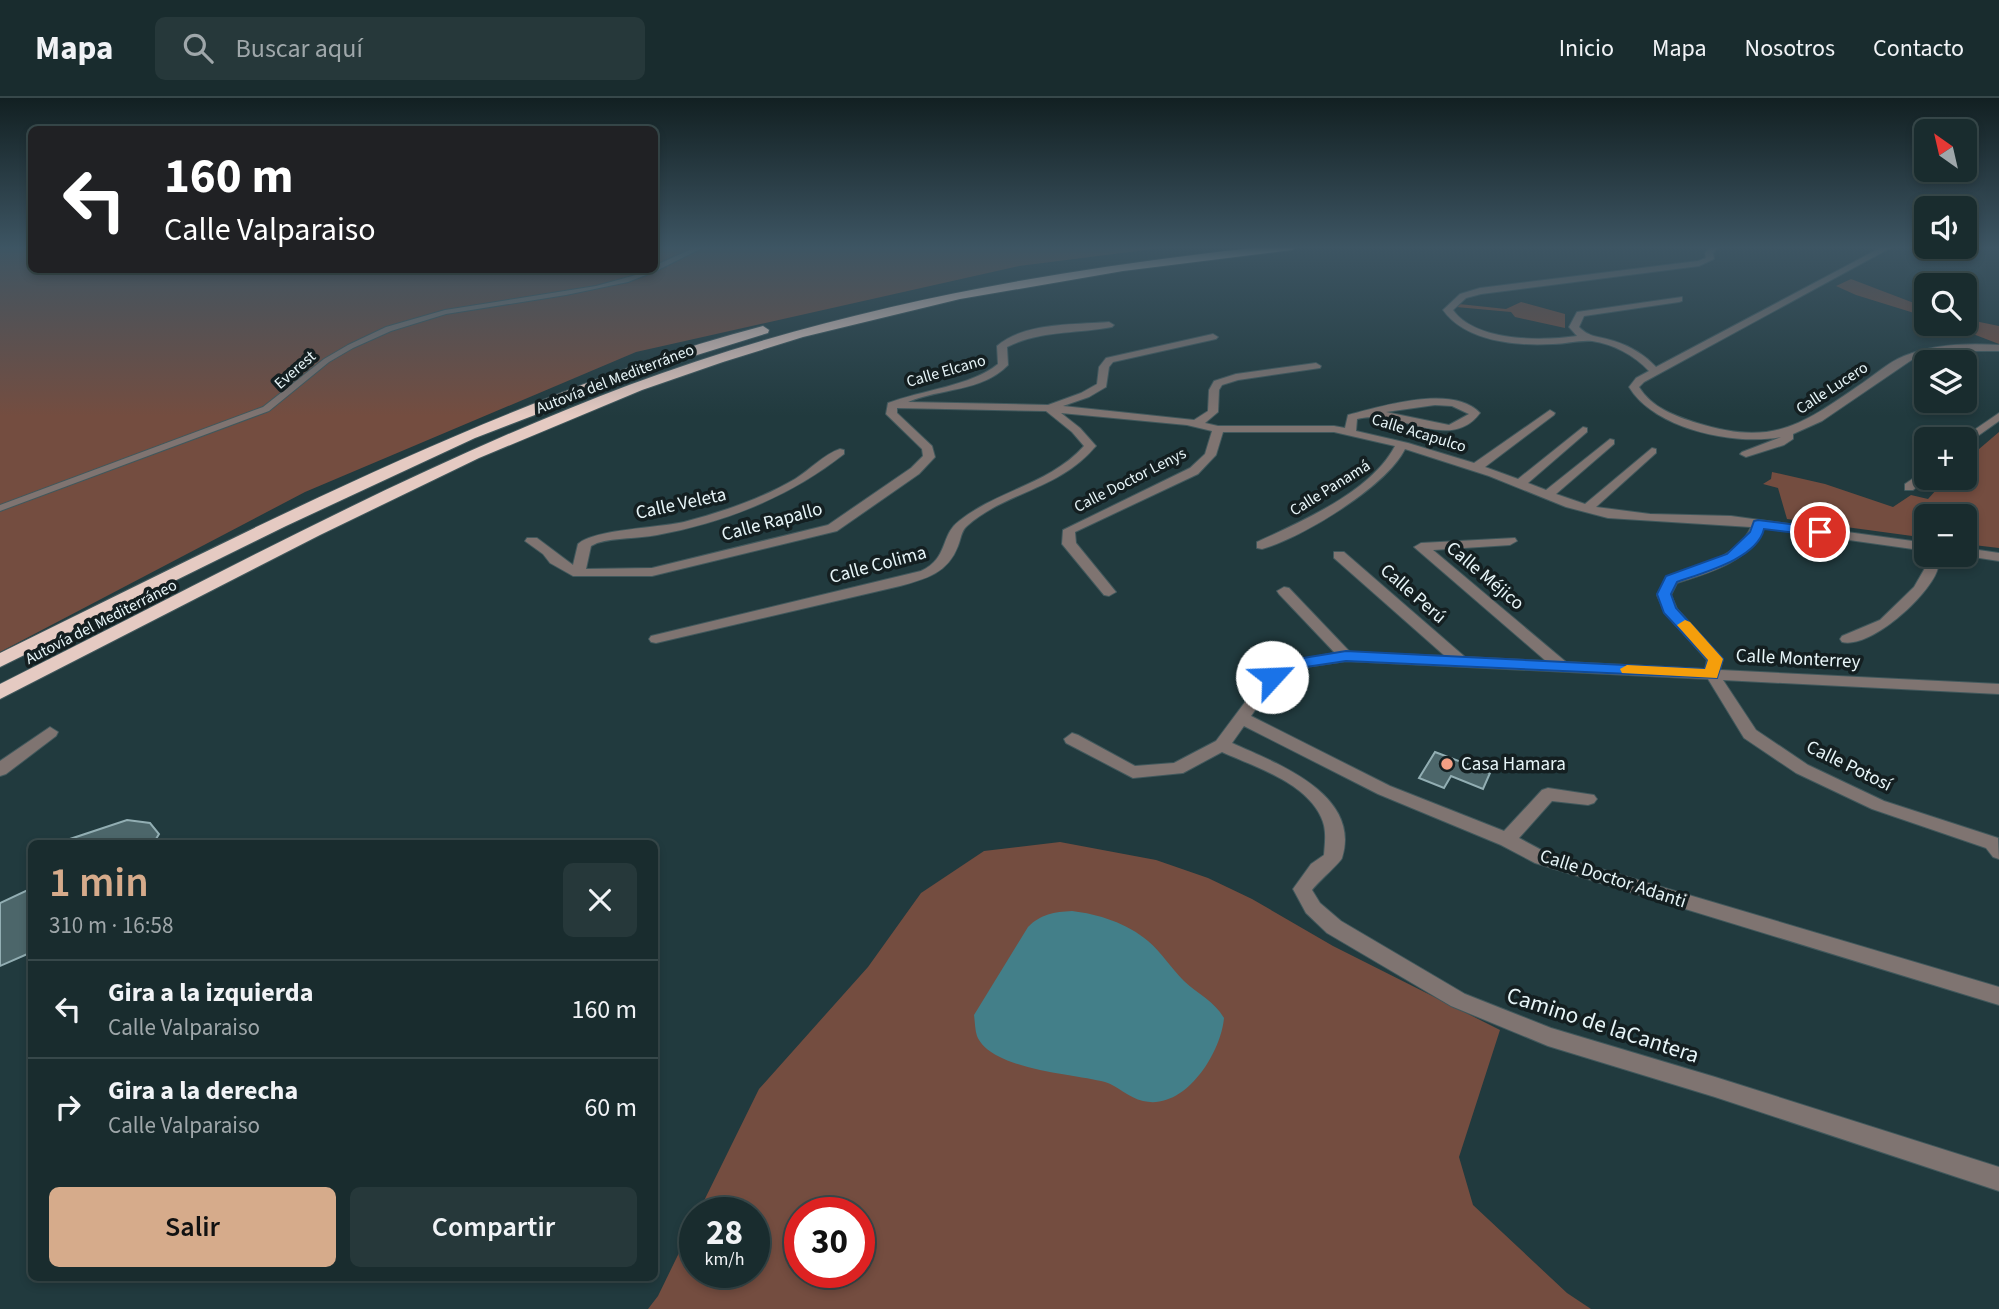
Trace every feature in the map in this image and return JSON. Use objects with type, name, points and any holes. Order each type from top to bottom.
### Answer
[{"type":"highway","name":"Autovía del Mediterráneo","points":[[0,661],[382,473],[558,398],[681,354],[868,304]]},
{"type":"highway","name":"Autovía del Mediterráneo","points":[[0,692],[412,482],[559,417],[704,364],[832,325],[924,304]]},
{"type":"street","name":"Everest","points":[[0,509],[266,409],[284,398],[312,370],[335,354],[388,329],[468,306],[487,304]]},
{"type":"street","points":[[1455,304],[1448,310],[1450,316],[1475,330],[1517,341],[1584,338],[1626,350],[1648,362],[1654,371],[1781,304]]},
{"type":"street","points":[[1584,338],[1574,327],[1580,314],[1649,304]]},
{"type":"street","name":"Calle Elcano","points":[[892,405],[910,396],[987,378],[1003,365],[1002,346],[1013,339],[1031,334],[1109,325]]},
{"type":"street","points":[[1049,408],[1085,395],[1102,385],[1104,367],[1110,360],[1213,337]]},
{"type":"street","name":"Calle Lucero","points":[[1654,371],[1634,387],[1647,405],[1677,420],[1716,431],[1757,436],[1776,435],[1804,427],[1905,359],[1942,351],[1999,348]]},
{"type":"street","points":[[1196,424],[1213,412],[1214,390],[1218,383],[1236,377],[1316,366]]},
{"type":"street","points":[[1350,432],[1352,417],[1371,412],[1421,403],[1462,403],[1475,413],[1451,429],[1371,412]]},
{"type":"street","name":"Calle Acapulco","points":[[892,405],[1049,408],[1196,424],[1217,429],[1284,427],[1350,432],[1475,468],[1587,509],[1650,518],[1731,520],[1914,545]]},
{"type":"street","name":"Calle Rapallo","points":[[578,573],[652,572],[832,528],[915,471],[929,457],[928,448],[891,414],[892,405]]},
{"type":"street","name":"Calle Colima","points":[[656,639],[900,582],[937,570],[948,554],[959,526],[998,502],[1059,472],[1081,458],[1090,446],[1076,430],[1049,408]]},
{"type":"street","points":[[1475,468],[1550,413]]},
{"type":"street","points":[[1977,433],[1999,416]]},
{"type":"street","points":[[1746,454],[1780,443],[1804,427]]},
{"type":"street","name":"Calle Doctor Lenys","points":[[1109,592],[1069,544],[1069,530],[1194,471],[1210,455],[1217,429]]},
{"type":"street","points":[[1519,484],[1584,430]]},
{"type":"street","points":[[1547,495],[1610,442]]},
{"type":"street","name":"Calle Panamá","points":[[1262,545],[1306,523],[1382,473],[1398,457],[1401,445]]},
{"type":"street","points":[[1587,509],[1652,451]]},
{"type":"street","name":"Calle Veleta","points":[[578,573],[585,544],[594,538],[642,534],[708,522],[744,509],[815,473],[840,452]]},
{"type":"street","points":[[1909,487],[1914,483]]},
{"type":"street","name":"Calle Potosí","points":[[1758,524],[1756,533],[1732,557],[1671,579],[1664,594],[1670,610],[1715,659],[1712,674],[1750,734],[1802,769],[1878,806],[1997,845]]},
{"type":"street","points":[[532,541],[548,551],[555,560],[578,573]]},
{"type":"street","name":"Calle Méjico","points":[[1510,541],[1421,547],[1560,665]]},
{"type":"street","points":[[1977,553],[1999,556]]},
{"type":"street","name":"Calle Perú","points":[[1339,555],[1461,662]]},
{"type":"street","points":[[1847,639],[1885,623],[1920,589],[1932,567]]},
{"type":"street","points":[[1284,591],[1346,656]]},
{"type":"street","name":"Calle Monterrey","points":[[1243,719],[1250,704],[1272,677],[1302,663],[1346,656],[1999,689]]},
{"type":"street","points":[[1072,739],[1133,772],[1177,769],[1222,746],[1243,719]]},
{"type":"street","name":"Calle Doctor Adanti","points":[[1243,719],[1384,790],[1507,840],[1541,859],[1999,996]]},
{"type":"street","points":[[0,769],[50,732]]},
{"type":"street","name":"Camino de laCantera","points":[[1222,746],[1289,777],[1316,795],[1330,818],[1335,835],[1333,858],[1318,869],[1302,889],[1313,908],[1334,927],[1458,1000],[1548,1037],[1715,1087],[1999,1179]]},
{"type":"street","points":[[1507,840],[1548,794],[1588,799]]},
{"type":"shaded area","points":[[0,304],[852,304],[636,352],[305,492],[0,652]]},
{"type":"shaded area","points":[[1459,304],[1506,309],[1518,304],[1527,304],[1565,314],[1565,328],[1515,317],[1511,312],[1456,307]]},
{"type":"shaded area","points":[[1883,304],[1914,304],[1914,313]]},
{"type":"shaded area","points":[[1977,321],[1999,326],[1999,344],[1977,336]]},
{"type":"shaded area","points":[[1999,432],[1999,548],[1977,545],[1977,504],[1914,504],[1914,536],[1787,519],[1778,488],[1763,484],[1771,479],[1772,472],[1825,484],[1893,507],[1911,495],[1928,499],[1936,490],[1977,490],[1977,451]]},
{"type":"shaded area","points":[[1060,842],[1156,860],[1208,878],[1252,899],[1333,946],[1500,1030],[1459,1157],[1473,1205],[1567,1293],[1591,1309],[648,1309],[658,1296],[679,1253],[679,1288],[770,1288],[770,1197],[706,1197],[759,1089],[868,967],[921,893],[984,851]]},
{"type":"water","points":[[1072,911],[1112,920],[1140,935],[1184,981],[1216,1007],[1224,1018],[1216,1047],[1208,1062],[1186,1088],[1173,1097],[1158,1102],[1143,1101],[1105,1082],[1015,1063],[985,1047],[977,1036],[974,1015],[1028,927],[1048,914]]},
{"type":"building","name":"Casa Hamara","points":[[1435,752],[1490,773],[1483,789],[1451,776],[1444,788],[1419,778]]},
{"type":"building","points":[[127,820],[150,823],[159,834],[155,840],[67,840]]},
{"type":"building","points":[[28,890],[28,954],[0,966],[0,903]]},
{"type":"slow traffic","points":[[1627,669],[1712,674],[1715,659],[1685,625]]},
{"type":"place","name":"Casa Hamara","points":[[1447,764]]},
{"type":"route","points":[[1272,677],[1302,663],[1346,656],[1712,674],[1715,659],[1670,610],[1664,594],[1671,579],[1732,557],[1756,533],[1758,524],[1820,532]]}]
